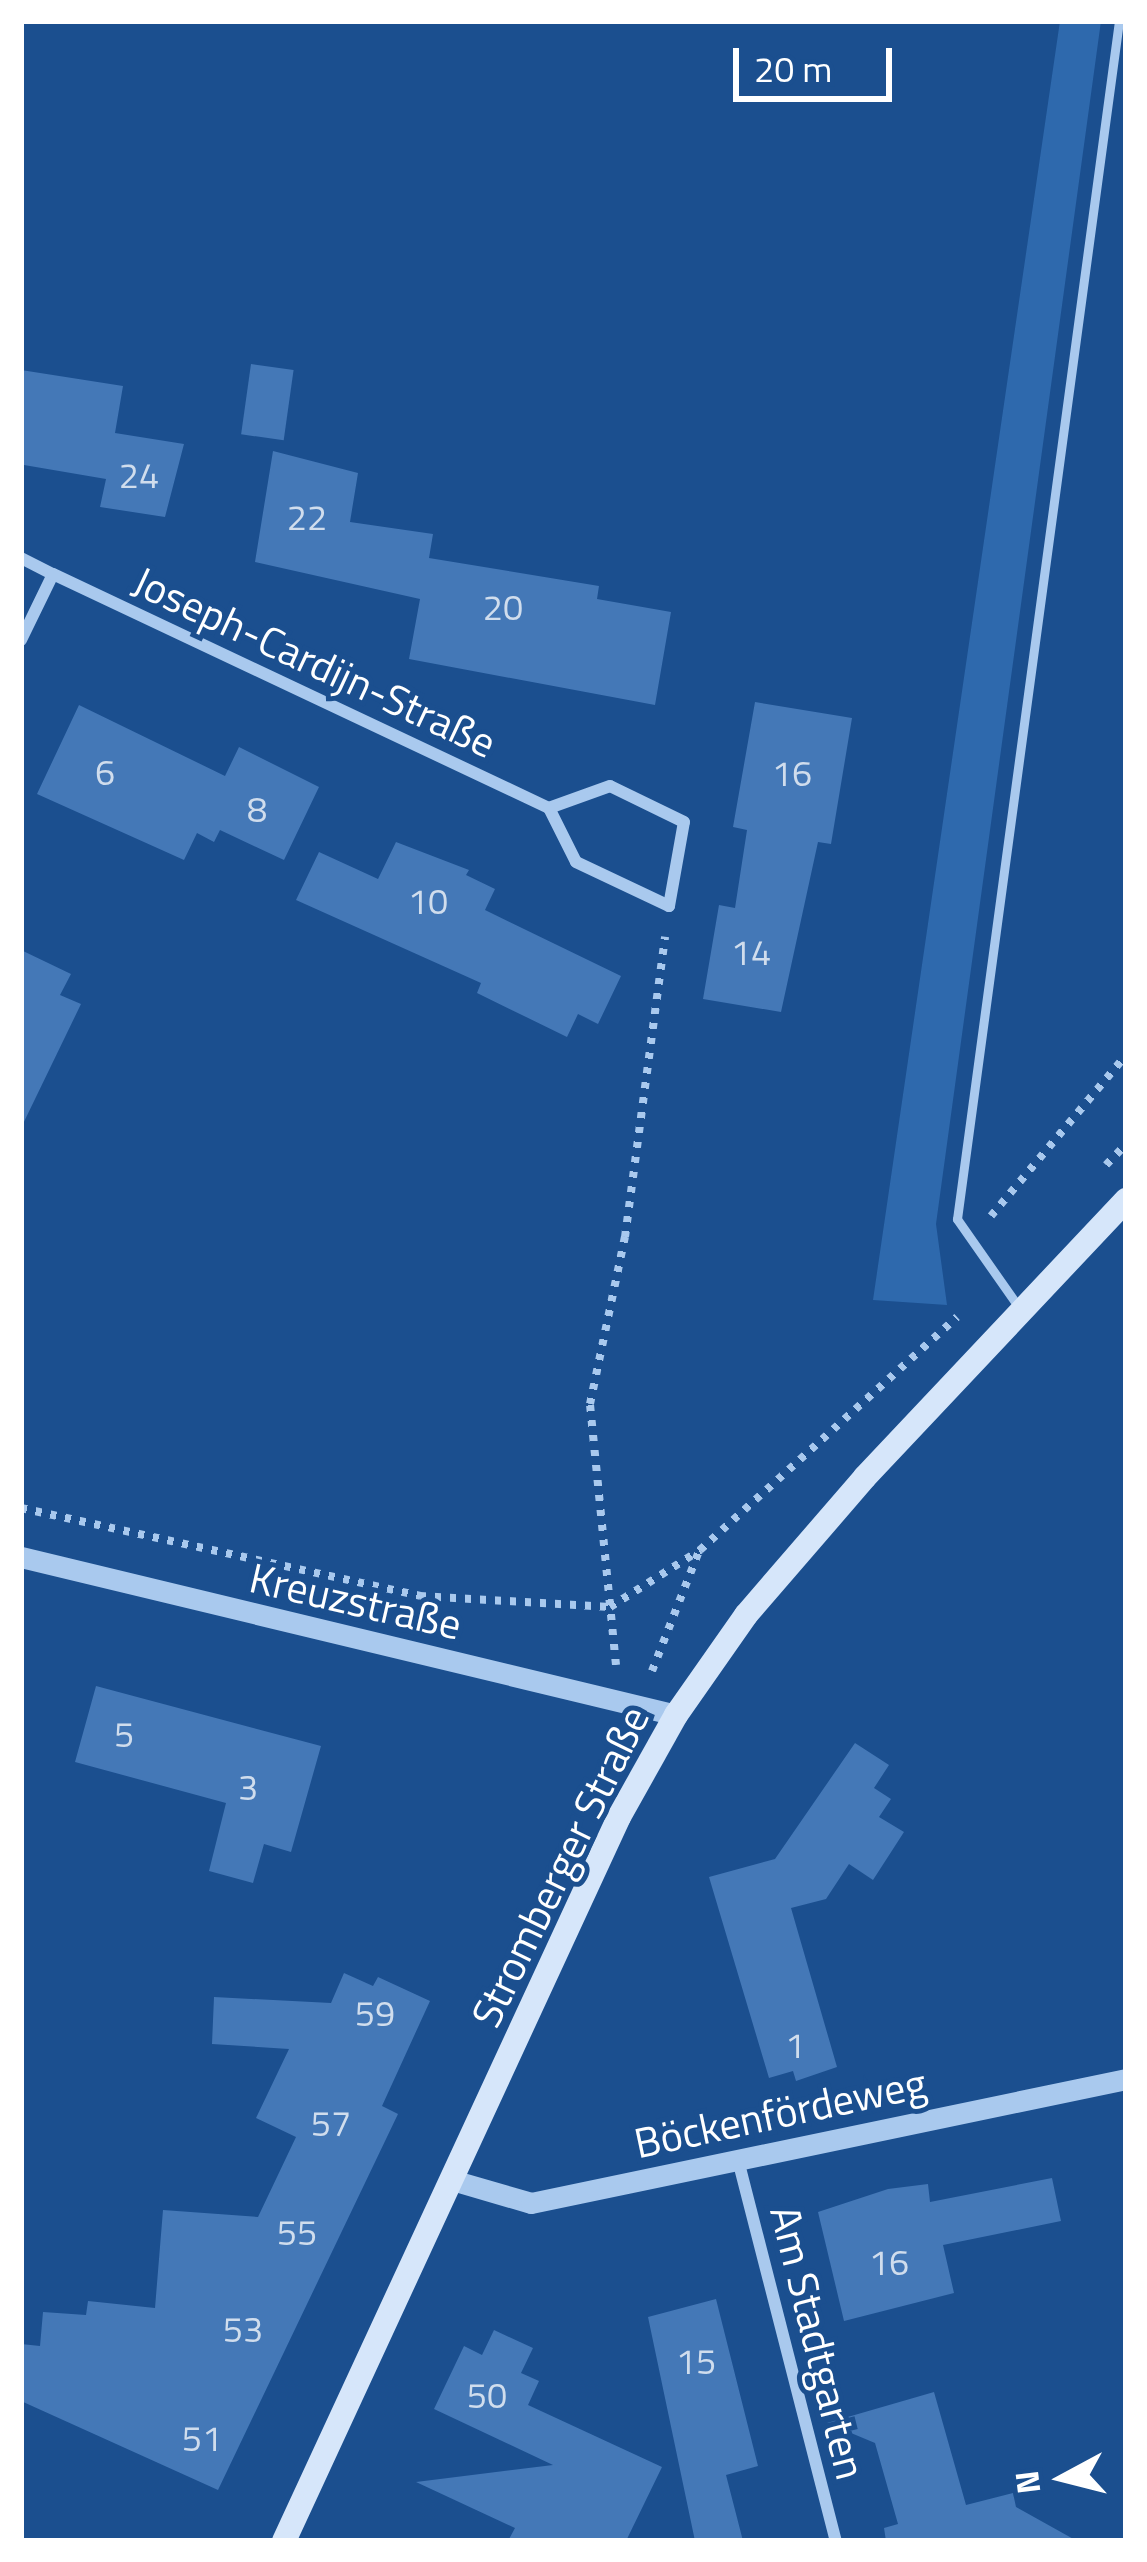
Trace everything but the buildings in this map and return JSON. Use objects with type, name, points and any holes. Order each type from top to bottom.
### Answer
[{"type":"main road","name":"Stromberger Straße","points":[[284,2541],[619,1817],[676,1714],[761,1598],[1020,1309],[1126,1200]]},
{"type":"street","name":"Joseph-Cardijn-Straße","points":[[21,558],[549,808]]},
{"type":"street","points":[[21,640],[53,574]]},
{"type":"street","points":[[610,786],[684,822],[669,906],[576,862],[549,808],[610,786]]},
{"type":"street","name":"Kreuzstraße","points":[[21,1557],[676,1714]]},
{"type":"street","name":"Böckenfördeweg","points":[[452,2180],[531,2203],[1126,2079]]},
{"type":"street","name":"Am Stadtgarten","points":[[738,2160],[836,2541]]},
{"type":"lane","points":[[1020,1309],[957,1219],[1119,21]]},
{"type":"path","points":[[629,1702],[610,1606],[590,1404],[625,1237],[669,906]]},
{"type":"path","points":[[971,1240],[1126,1054]]},
{"type":"path","points":[[21,1508],[420,1596],[610,1606],[700,1550],[998,1278]]},
{"type":"path","points":[[629,1702],[700,1550]]},
{"type":"shaded area","points":[[1060,21],[1101,21],[936,1224],[947,1305],[873,1300]]}]
